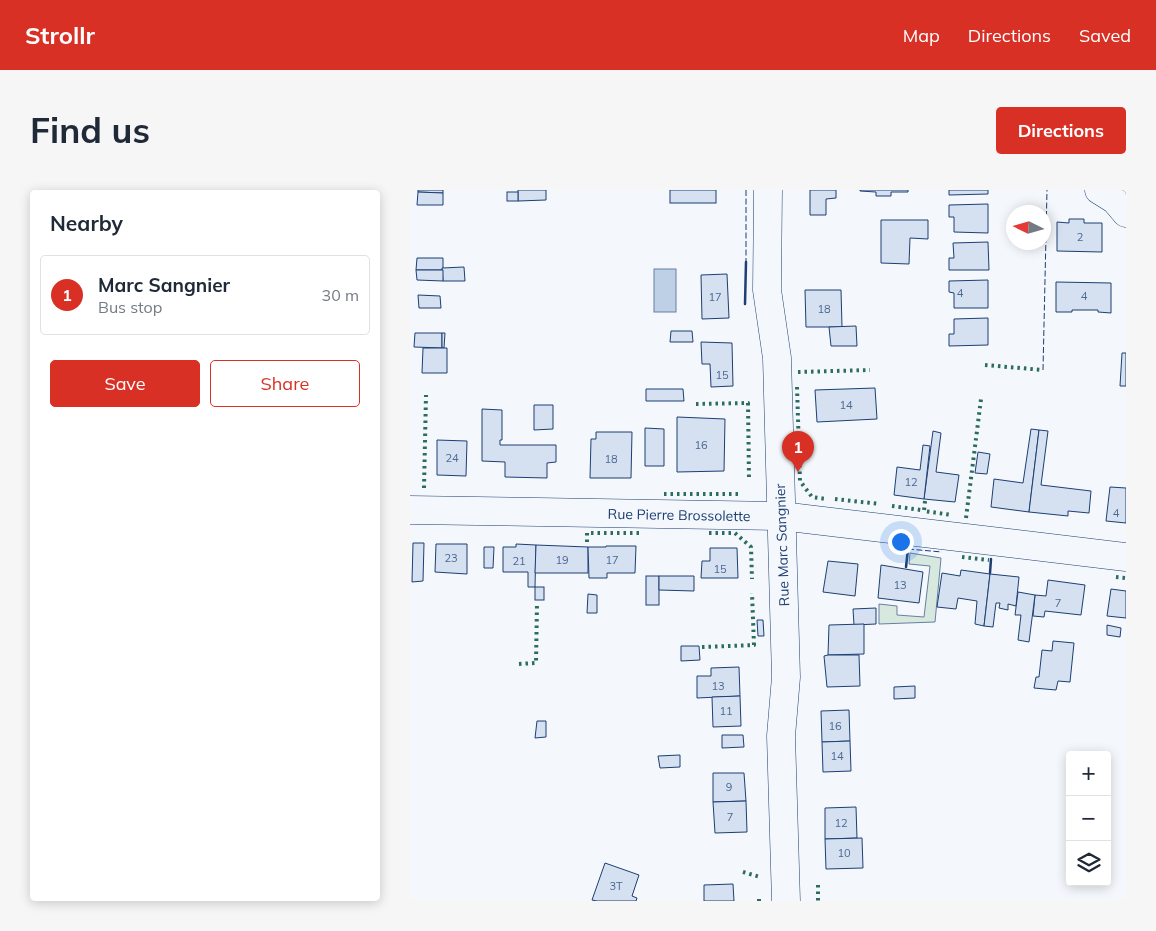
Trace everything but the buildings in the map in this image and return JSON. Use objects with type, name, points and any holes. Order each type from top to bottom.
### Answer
[{"type":"street","name":"Rue Marc Sangnier","points":[[768,190],[766,290],[777,358],[786,677],[781,736],[786,901]]},
{"type":"street","points":[[1099,190],[1115,200],[1126,214]]},
{"type":"street","name":"Rue Pierre Brossolette","points":[[410,510],[781,516],[1126,557]]},
{"type":"shaded area","points":[[910,553],[941,558],[935,622],[879,624],[879,604],[897,606],[897,615],[924,617],[930,566],[909,564]]},
{"type":"water","points":[[654,269],[676,269],[676,312],[654,312]]},
{"type":"hedge","points":[[985,365],[1043,370]]},
{"type":"hedge","points":[[798,372],[870,370]]},
{"type":"hedge","points":[[797,387],[800,481],[812,497],[826,499]]},
{"type":"hedge","points":[[424,488],[426,395]]},
{"type":"hedge","points":[[966,518],[981,399]]},
{"type":"hedge","points":[[696,404],[748,403],[749,479]]},
{"type":"hedge","points":[[664,494],[738,494]]},
{"type":"hedge","points":[[835,499],[880,504]]},
{"type":"hedge","points":[[925,501],[924,511],[952,515]]},
{"type":"hedge","points":[[892,506],[921,510]]},
{"type":"hedge","points":[[587,542],[587,533],[642,533]]},
{"type":"hedge","points":[[709,533],[735,533],[751,547],[752,579]]},
{"type":"hedge","points":[[962,557],[989,560]]},
{"type":"hedge","points":[[1116,577],[1126,578]]},
{"type":"hedge","points":[[702,647],[754,645],[752,593]]},
{"type":"hedge","points":[[519,664],[536,663],[537,604]]},
{"type":"hedge","points":[[743,872],[760,877]]},
{"type":"hedge","points":[[818,885],[818,901]]},
{"type":"fence","points":[[746,190],[746,262]]},
{"type":"fence","points":[[1043,370],[1047,190]]},
{"type":"fence","points":[[908,549],[942,552]]},
{"type":"wall","points":[[745,304],[746,262]]},
{"type":"wall","points":[[906,567],[908,549]]},
{"type":"wall","points":[[990,573],[991,559]]},
{"type":"place","name":"Marc Sangnier","points":[[798,472]]}]
